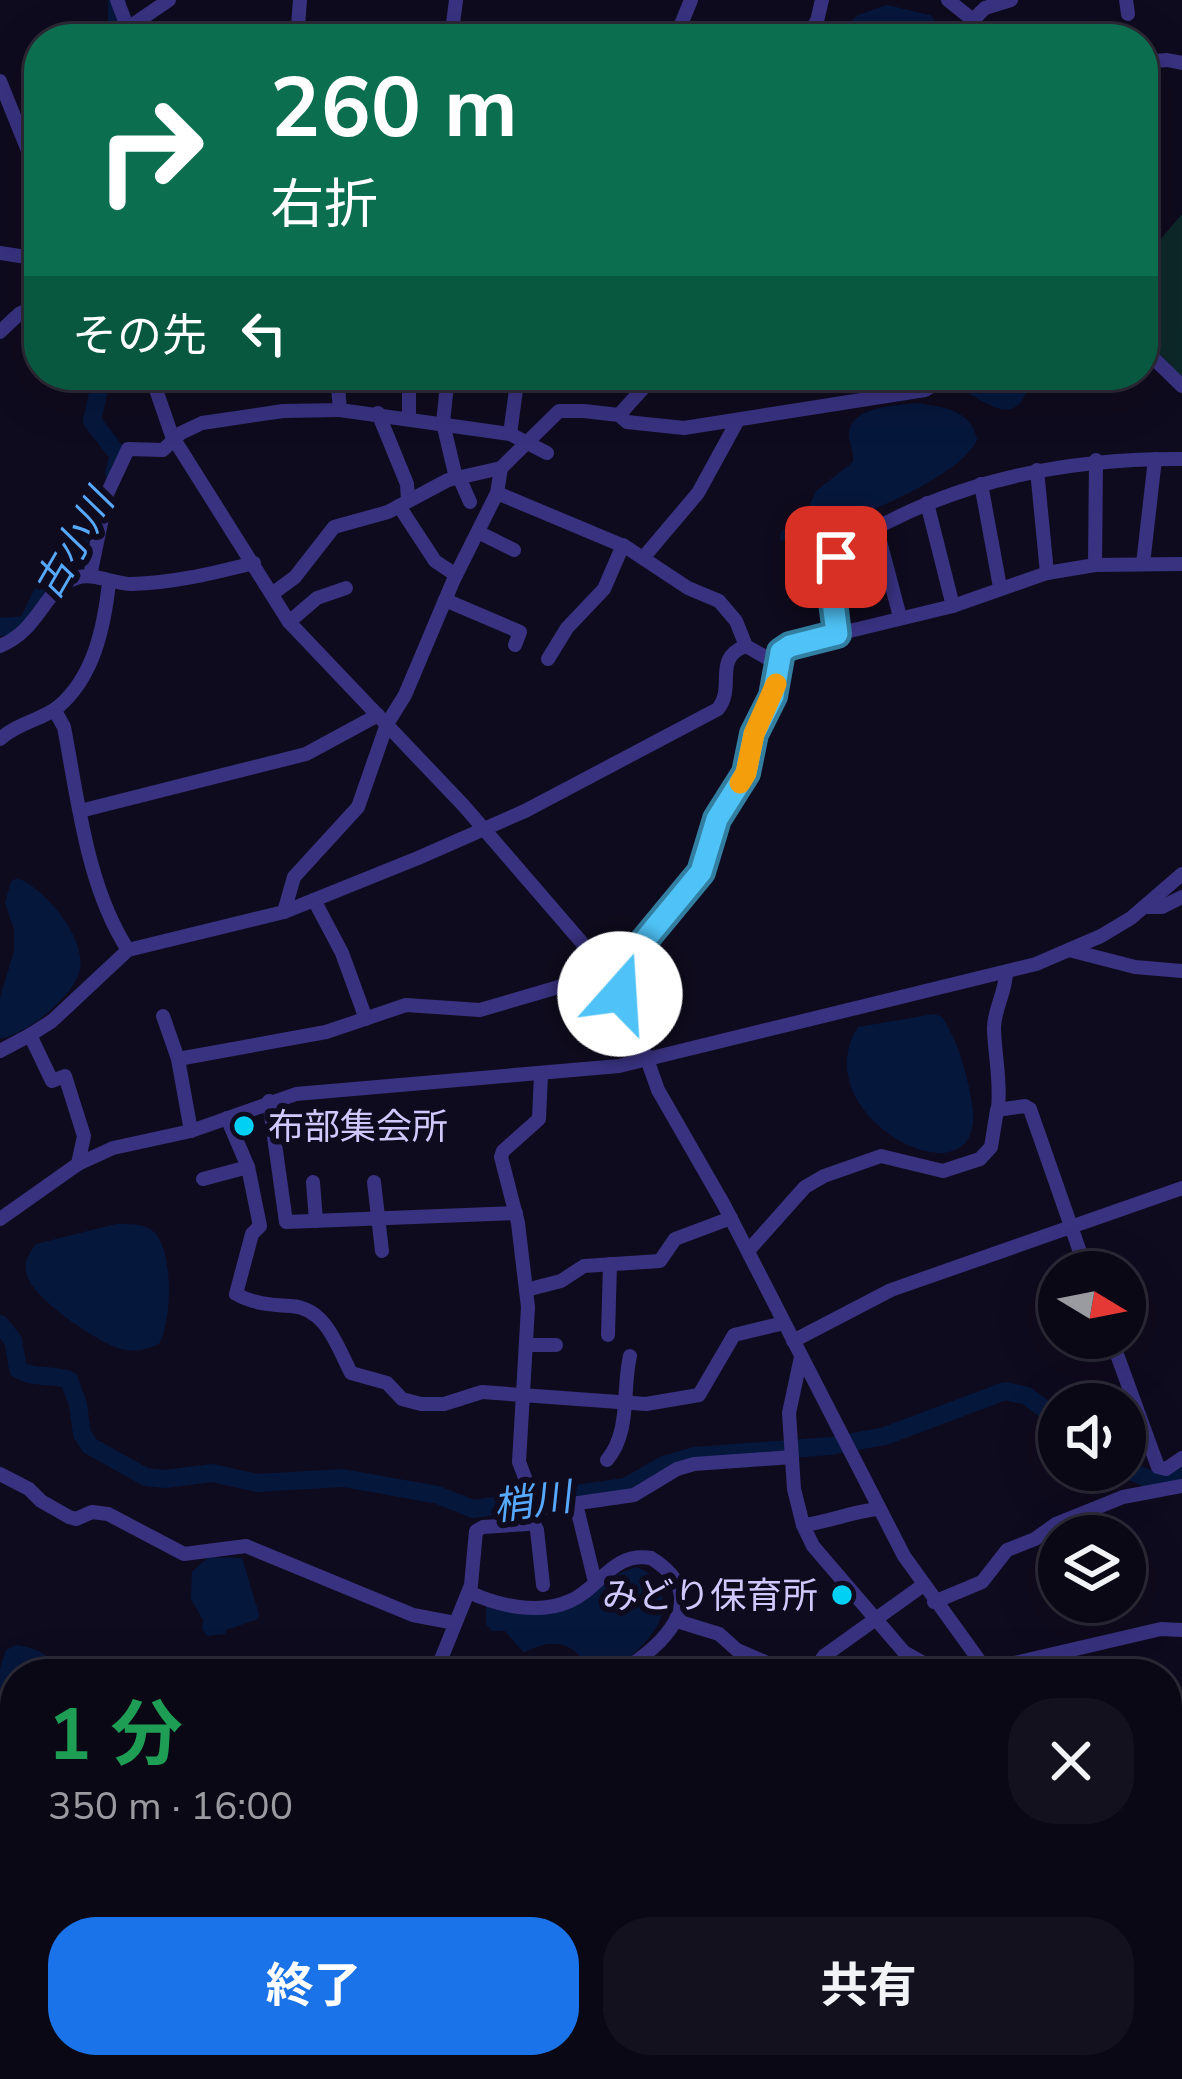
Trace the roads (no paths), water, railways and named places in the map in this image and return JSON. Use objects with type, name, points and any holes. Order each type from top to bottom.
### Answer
[{"type":"street","points":[[141,24],[169,0]]},
{"type":"street","points":[[948,0],[974,24]]},
{"type":"street","points":[[973,20],[985,8],[1011,0]]},
{"type":"street","points":[[0,81],[24,141]]},
{"type":"street","points":[[0,332],[24,312]]},
{"type":"street","points":[[1158,363],[1182,386]]},
{"type":"street","points":[[155,390],[174,440],[289,622],[485,830],[609,974],[632,1017],[664,1101],[731,1218],[879,1509],[922,1586],[977,1659]]},
{"type":"street","points":[[338,390],[340,410]]},
{"type":"street","points":[[409,390],[409,418]]},
{"type":"street","points":[[446,390],[442,423],[470,502]]},
{"type":"street","points":[[510,434],[516,390]]},
{"type":"street","points":[[619,415],[642,390]]},
{"type":"street","points":[[272,593],[295,577],[334,527],[404,503],[458,477],[501,468],[559,411],[619,415],[627,422],[660,428],[925,390]]},
{"type":"street","points":[[90,576],[107,494],[124,452],[163,450],[181,433],[202,423],[283,411],[378,413],[510,434],[547,452]]},
{"type":"street","points":[[378,413],[407,484],[404,503],[435,561],[456,575]]},
{"type":"street","points":[[643,559],[698,493],[738,420]]},
{"type":"street","points":[[1143,564],[1155,459]]},
{"type":"street","points":[[837,634],[836,557],[876,526],[981,484],[1037,470],[1096,460],[1182,459]]},
{"type":"street","points":[[1095,565],[1096,460]]},
{"type":"street","points":[[80,811],[306,754],[382,719],[405,695],[497,493],[501,468]]},
{"type":"street","points":[[1037,470],[1047,573]]},
{"type":"street","points":[[981,484],[1000,587]]},
{"type":"street","points":[[497,493],[623,545],[688,588],[719,601],[736,621],[746,646],[776,663]]},
{"type":"street","points":[[927,503],[953,606]]},
{"type":"street","points":[[876,526],[900,617]]},
{"type":"street","points":[[478,532],[514,550]]},
{"type":"street","points":[[548,658],[567,628],[604,590],[623,545]]},
{"type":"street","points":[[0,646],[21,636],[66,583],[90,576],[109,584],[199,578],[254,563]]},
{"type":"street","points":[[178,1059],[326,1032],[406,1005],[480,1010],[609,974],[625,964],[701,872],[717,819],[746,773],[754,734],[773,696],[781,652],[953,606],[1047,573],[1095,565],[1182,564]]},
{"type":"street","points":[[0,740],[16,725],[55,711],[88,667],[105,620],[109,584]]},
{"type":"street","points":[[289,622],[317,598],[346,588]]},
{"type":"street","points":[[445,599],[520,632],[515,645]]},
{"type":"street","points":[[0,1051],[52,1021],[128,950],[284,912],[314,900],[485,830],[718,709],[726,696],[726,660],[746,646]]},
{"type":"street","points":[[55,711],[64,727],[80,811],[116,933],[128,950]]},
{"type":"street","points":[[284,912],[294,877],[358,807],[382,719]]},
{"type":"street","points":[[0,1220],[78,1163],[113,1148],[191,1131],[269,1101],[646,1061],[1006,972],[1102,936],[1182,874]]},
{"type":"street","points":[[1145,907],[1162,907],[1182,897]]},
{"type":"street","points":[[314,900],[334,935],[366,1019]]},
{"type":"street","points":[[1069,950],[1135,967],[1182,971]]},
{"type":"street","points":[[748,1251],[805,1187],[824,1176],[881,1156],[943,1171],[980,1159],[991,1147],[998,1109],[1000,1070],[994,1028],[1006,972]]},
{"type":"street","points":[[163,1016],[178,1059],[191,1131]]},
{"type":"street","points":[[30,1035],[52,1081],[65,1076],[85,1136],[78,1163]]},
{"type":"street","points":[[541,1074],[538,1119],[501,1157],[516,1213],[526,1290],[519,1462],[535,1515],[543,1585]]},
{"type":"street","points":[[269,1101],[286,1222]]},
{"type":"street","points":[[998,1109],[1030,1109],[1080,1251]]},
{"type":"street","points":[[226,1118],[248,1167],[260,1226]]},
{"type":"street","points":[[202,1179],[248,1167]]},
{"type":"street","points":[[313,1182],[316,1221]]},
{"type":"street","points":[[374,1182],[382,1251]]},
{"type":"street","points":[[793,1341],[891,1290],[1182,1188]]},
{"type":"street","points":[[516,1213],[260,1226],[252,1234],[236,1294],[252,1302],[296,1306],[314,1313],[355,1376],[386,1383],[402,1399],[421,1404],[444,1404],[482,1391],[646,1404],[699,1395],[734,1335],[784,1323]]},
{"type":"street","points":[[526,1290],[561,1281],[584,1266],[660,1261],[675,1238],[731,1218]]},
{"type":"street","points":[[608,1335],[610,1264]]},
{"type":"street","points":[[526,1345],[556,1346]]},
{"type":"street","points":[[607,1460],[614,1451],[626,1401],[630,1356]]},
{"type":"street","points":[[801,1358],[789,1413],[803,1525],[814,1546],[874,1618],[916,1659]]},
{"type":"street","points":[[1119,1359],[1158,1467],[1166,1469],[1182,1458]]},
{"type":"street","points":[[441,1659],[469,1592],[476,1532],[483,1527],[523,1526],[535,1515],[634,1495],[694,1464],[791,1451]]},
{"type":"street","points":[[0,1474],[68,1517],[107,1514],[184,1554],[246,1546],[412,1615],[455,1623]]},
{"type":"street","points":[[934,1602],[982,1582],[1007,1550],[1056,1524],[1123,1497],[1182,1486]]},
{"type":"street","points":[[576,1504],[595,1582]]},
{"type":"street","points":[[803,1525],[879,1509]]},
{"type":"street","points":[[469,1592],[495,1604],[535,1607],[570,1601],[621,1561],[641,1556],[660,1563],[677,1588]]},
{"type":"street","points":[[637,1659],[668,1636],[677,1621],[681,1602],[668,1556]]},
{"type":"street","points":[[822,1659],[922,1586]]},
{"type":"street","points":[[677,1621],[719,1634],[737,1650],[758,1659]]},
{"type":"street","points":[[1039,1659],[1161,1629],[1182,1630]]},
{"type":"water","points":[[887,5],[930,15],[938,24],[848,24],[858,15]]},
{"type":"water","points":[[962,390],[1026,390],[1018,405],[1009,409]]},
{"type":"water","points":[[916,403],[954,411],[968,421],[977,439],[966,455],[889,503],[780,541],[780,533],[808,508],[816,491],[853,462],[849,433],[858,417]]},
{"type":"water","points":[[18,878],[40,893],[70,929],[80,969],[69,991],[49,1011],[26,1028],[0,1038],[0,998],[14,951],[14,929],[5,903],[11,881]]},
{"type":"water","points":[[934,1014],[942,1017],[959,1051],[973,1118],[970,1135],[956,1149],[936,1153],[886,1132],[865,1111],[851,1086],[847,1057],[858,1027]]},
{"type":"water","points":[[116,1224],[150,1229],[165,1254],[167,1320],[159,1344],[145,1349],[122,1349],[85,1331],[44,1299],[27,1275],[26,1261],[36,1244]]},
{"type":"water","points":[[209,1557],[242,1558],[259,1614],[258,1619],[225,1634],[207,1636],[191,1599],[192,1572]]},
{"type":"water","points":[[635,1567],[648,1573],[662,1598],[658,1624],[627,1659],[582,1659],[571,1649],[554,1644],[524,1653],[505,1631],[492,1631],[486,1624],[486,1605],[537,1610]]},
{"type":"water","points":[[16,1645],[28,1647],[49,1659],[3,1659],[6,1650]]},
{"type":"waterway","name":"古小川","points":[[117,0],[117,24]]},
{"type":"waterway","name":"古小川","points":[[99,390],[92,421],[119,456],[114,473]]},
{"type":"waterway","name":"古小川","points":[[0,627],[27,625],[102,498]]},
{"type":"waterway","name":"梢川","points":[[0,1324],[13,1340],[18,1369],[69,1380],[82,1434],[90,1446],[146,1477],[212,1473],[257,1483],[343,1478],[438,1495],[473,1509],[625,1487],[664,1465],[695,1456],[830,1446],[885,1436],[1005,1391],[1038,1404]]},
{"type":"waterway","name":"梢川","points":[[1146,1478],[1154,1481],[1182,1468]]},
{"type":"place","name":"布部集会所","points":[[244,1126]]},
{"type":"place","name":"みどり保育所","points":[[842,1595]]}]
